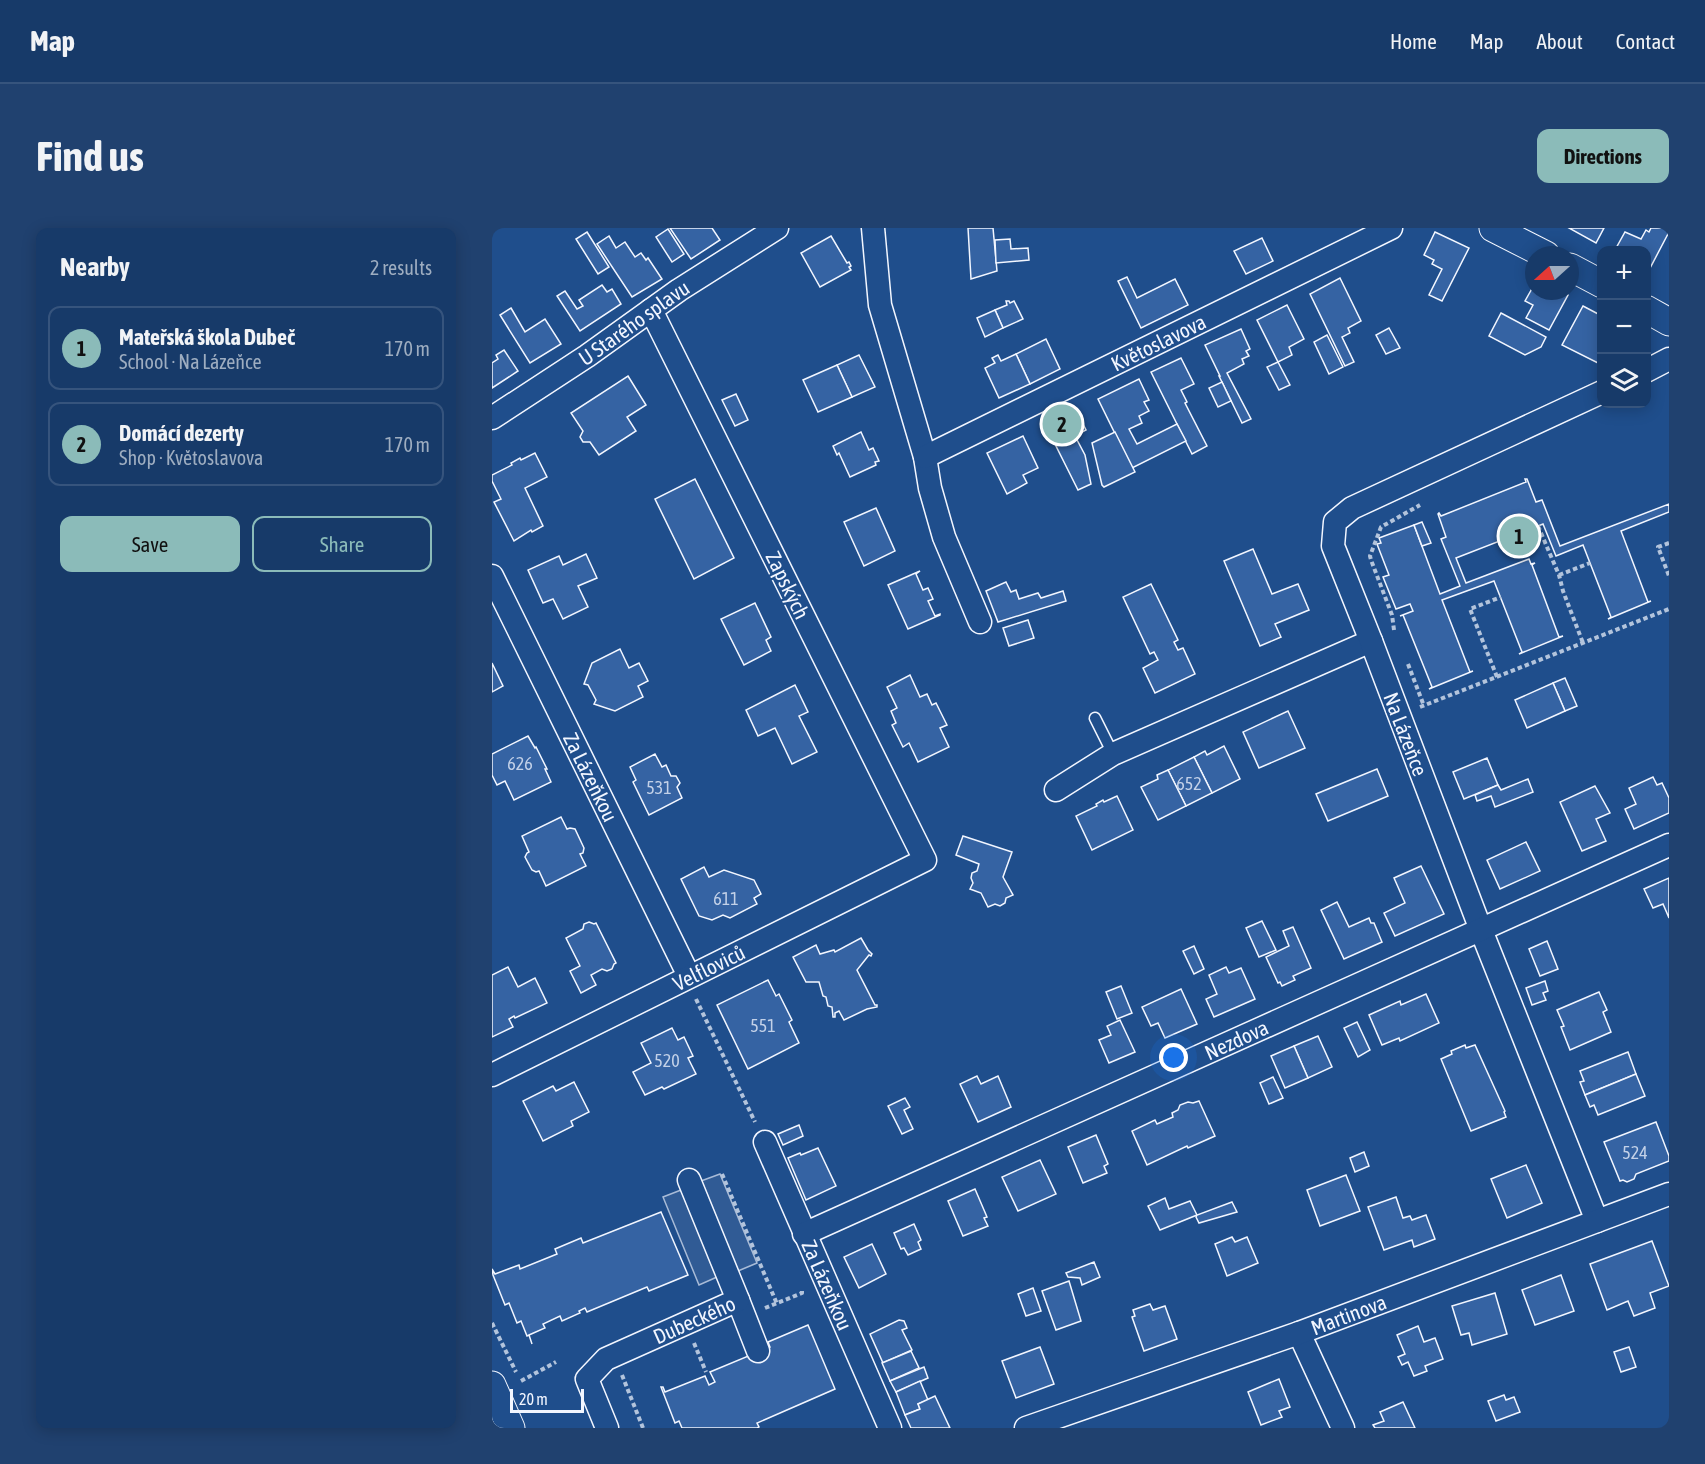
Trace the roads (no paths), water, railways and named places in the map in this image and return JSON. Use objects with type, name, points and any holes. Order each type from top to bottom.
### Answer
[{"type":"street","name":"U Starého splavu","points":[[492,418],[587,356],[679,290],[777,228]]},
{"type":"street","points":[[873,228],[880,304],[925,457],[930,488],[944,537],[980,622]]},
{"type":"street","name":"Květoslavova","points":[[925,457],[1391,228]]},
{"type":"street","points":[[1493,228],[1528,246]]},
{"type":"street","points":[[1579,272],[1597,281]]},
{"type":"street","name":"Zapských","points":[[651,310],[925,860]]},
{"type":"street","points":[[1651,311],[1669,322]]},
{"type":"street","points":[[1651,369],[1669,359]]},
{"type":"street","name":"Na Lázeňce","points":[[1597,394],[1352,508],[1335,522],[1333,546],[1481,930],[1597,1221]]},
{"type":"street","name":"Za Lázeňkou","points":[[492,576],[689,976]]},
{"type":"street","points":[[1056,790],[1113,754],[1371,641]]},
{"type":"street","name":"Nezdova","points":[[804,1234],[1669,845]]},
{"type":"street","name":"Velfloviců","points":[[492,1076],[925,860]]},
{"type":"street","name":"Za Lázeňkou","points":[[765,1142],[890,1428]]},
{"type":"street","name":"Dubeckého","points":[[607,1428],[587,1379],[606,1359],[741,1309],[689,1180]]},
{"type":"street","name":"Martinova","points":[[1026,1428],[1299,1333],[1669,1194]]},
{"type":"street","points":[[741,1309],[759,1351]]},
{"type":"street","points":[[1299,1333],[1343,1428]]},
{"type":"street","points":[[492,1385],[511,1428]]},
{"type":"lane","points":[[1095,718],[1113,754]]},
{"type":"place","name":"Domácí dezerty","points":[[1062,424]]},
{"type":"place","name":"Mateřská škola Dubeč","points":[[1519,536]]}]
